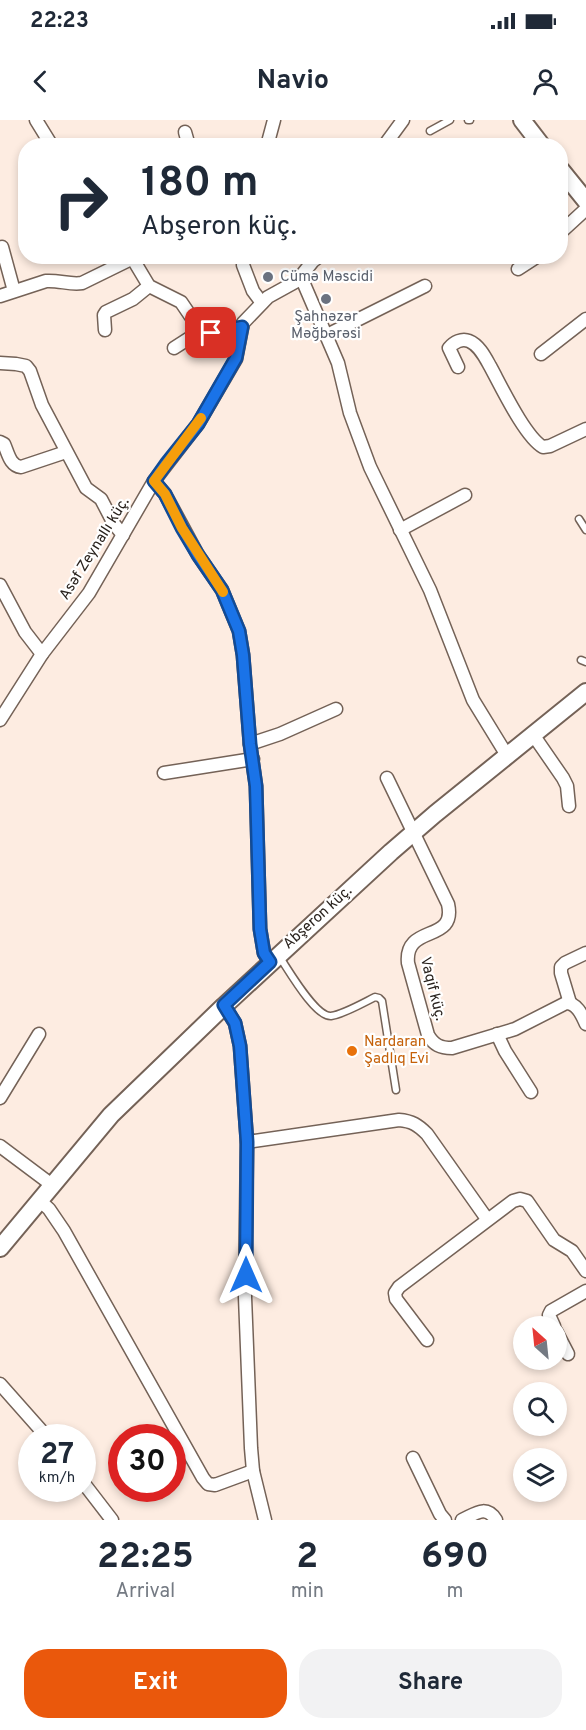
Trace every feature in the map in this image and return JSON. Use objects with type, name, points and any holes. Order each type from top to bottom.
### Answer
[{"type":"main road","points":[[526,121],[537,138]]},
{"type":"main road","points":[[568,179],[586,201]]},
{"type":"main road","name":"Abşeron küç.","points":[[0,1248],[111,1114],[224,1005],[414,832],[586,692]]},
{"type":"street","points":[[36,120],[47,138]]},
{"type":"street","points":[[269,138],[274,120]]},
{"type":"street","points":[[390,138],[403,120]]},
{"type":"street","points":[[185,132],[187,138]]},
{"type":"street","points":[[568,226],[586,209]]},
{"type":"street","points":[[2,247],[14,291]]},
{"type":"street","points":[[0,296],[46,281],[54,280],[74,285],[82,283],[119,264]]},
{"type":"street","points":[[137,264],[149,286],[181,302],[202,330],[211,333],[242,327]]},
{"type":"street","points":[[243,264],[253,291],[262,303]]},
{"type":"street","name":"Asəf Zeynallı küç.","points":[[0,720],[42,654],[89,593],[154,481],[198,424],[236,358],[242,327],[247,318],[262,303],[301,277],[311,264]]},
{"type":"street","points":[[518,269],[526,264]]},
{"type":"street","points":[[301,277],[338,363],[350,413],[370,466],[430,590],[473,700],[508,757]]},
{"type":"street","points":[[105,330],[104,315],[106,312],[133,299],[149,286]]},
{"type":"street","points":[[327,335],[425,286]]},
{"type":"street","points":[[541,354],[586,319]]},
{"type":"street","points":[[174,348],[202,330]]},
{"type":"street","points":[[458,367],[449,348],[452,344],[462,340],[471,341],[481,351],[519,418],[534,440],[543,447],[586,429]]},
{"type":"street","points":[[0,363],[26,366],[30,371],[42,405],[86,488],[101,499],[114,524],[123,534]]},
{"type":"street","points":[[0,442],[4,444],[16,467],[66,452]]},
{"type":"street","points":[[154,481],[165,494],[198,555],[222,590],[239,631],[256,786],[260,929],[264,953],[274,958]]},
{"type":"street","points":[[400,530],[465,495]]},
{"type":"street","points":[[0,585],[25,632],[42,654]]},
{"type":"street","points":[[250,744],[280,734],[336,709]]},
{"type":"street","points":[[534,736],[563,778],[567,786],[569,806]]},
{"type":"street","points":[[164,773],[253,759]]},
{"type":"street","points":[[387,778],[414,832]]},
{"type":"street","name":"Vaqif küç.","points":[[414,832],[448,904],[450,914],[448,922],[443,927],[414,942],[407,954],[428,1035],[433,1043],[441,1048],[452,1048],[523,1025],[570,1003]]},
{"type":"street","points":[[586,953],[561,967],[570,1003],[586,1024]]},
{"type":"street","points":[[224,1005],[235,1023],[240,1046],[247,1142],[245,1297],[253,1471],[265,1520]]},
{"type":"street","points":[[0,1098],[39,1034]]},
{"type":"street","points":[[497,1034],[531,1092]]},
{"type":"street","points":[[247,1142],[399,1120],[410,1121],[427,1134],[487,1219]]},
{"type":"street","points":[[0,1146],[52,1185]]},
{"type":"street","points":[[427,1340],[396,1299],[395,1293],[399,1287],[513,1201],[520,1199],[527,1201],[554,1240],[572,1251],[586,1271]]},
{"type":"street","points":[[39,1200],[49,1209],[64,1230],[203,1478],[208,1484],[214,1485],[253,1471]]},
{"type":"street","points":[[549,1316],[551,1311],[586,1291]]},
{"type":"street","points":[[0,1384],[35,1424]]},
{"type":"street","points":[[413,1458],[445,1520]]},
{"type":"street","points":[[96,1497],[112,1520]]},
{"type":"street","points":[[462,1520],[482,1510],[488,1511],[496,1520]]},
{"type":"lane","points":[[430,131],[450,120]]},
{"type":"lane","points":[[579,519],[586,530]]},
{"type":"lane","points":[[274,958],[319,1011],[326,1016],[333,1016],[375,997],[382,1001],[396,1090]]},
{"type":"slow traffic","points":[[201,418],[154,481],[165,494],[182,528],[223,592]]},
{"type":"place","name":"Cümə Məscidi","points":[[268,277]]},
{"type":"place","name":"Şahnəzər Məğbərəsi","points":[[326,299]]},
{"type":"place","name":"Nardaran Şadlıq Evi","points":[[352,1051]]},
{"type":"route","points":[[211,333],[242,327],[236,358],[198,424],[154,481],[165,494],[198,555],[222,590],[239,631],[243,655],[250,744],[256,786],[260,929],[264,953],[270,962],[224,1005],[235,1023],[240,1046],[247,1142],[246,1275]]}]
